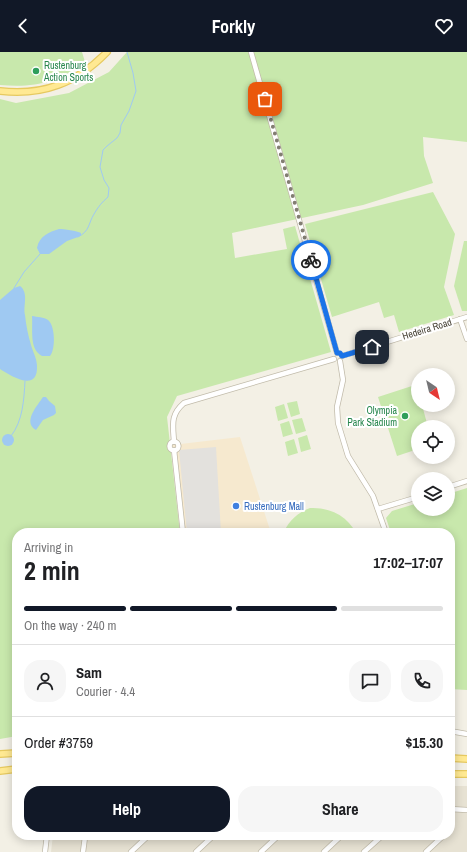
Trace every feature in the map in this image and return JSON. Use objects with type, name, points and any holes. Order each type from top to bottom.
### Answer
[{"type":"main road","points":[[0,91],[26,92],[54,87],[80,75],[107,52]]},
{"type":"main road","points":[[0,754],[12,754]]},
{"type":"main road","points":[[455,758],[467,759]]},
{"type":"main road","points":[[0,771],[12,770]]},
{"type":"main road","points":[[455,774],[467,774]]},
{"type":"street","points":[[251,52],[337,353],[340,353],[342,356],[342,360],[340,361],[343,380],[337,407],[338,424],[348,456],[370,490],[384,528]]},
{"type":"street","name":"Hedeira Road","points":[[342,356],[467,317]]},
{"type":"street","points":[[460,319],[467,339]]},
{"type":"street","points":[[334,359],[334,356],[337,353]]},
{"type":"street","points":[[182,528],[174,450],[177,449],[178,445],[174,442],[173,421],[177,411],[184,403],[334,359],[337,362],[340,361]]},
{"type":"street","points":[[455,485],[467,481]]},
{"type":"street","points":[[378,510],[411,499]]},
{"type":"street","points":[[455,732],[467,734]]},
{"type":"street","points":[[455,810],[467,810]]},
{"type":"street","points":[[45,852],[46,840]]},
{"type":"street","points":[[83,852],[85,840]]},
{"type":"street","points":[[131,852],[144,840]]},
{"type":"street","points":[[196,852],[209,840]]},
{"type":"street","points":[[261,852],[274,840]]},
{"type":"street","points":[[324,852],[337,840]]},
{"type":"street","points":[[364,852],[377,840]]},
{"type":"street","points":[[426,852],[439,840]]},
{"type":"shaded area","points":[[240,437],[269,528],[180,528],[172,445]]},
{"type":"shaded area","points":[[216,447],[221,528],[187,528],[179,450]]},
{"type":"shaded area","points":[[455,786],[467,786],[467,852],[51,852],[52,840],[455,840]]},
{"type":"green space","name":"Rustenburg Action Sports","points":[[0,52],[82,52],[85,62],[65,75],[34,85],[0,85]]},
{"type":"green space","points":[[127,52],[467,52],[467,142],[423,137],[424,156],[433,183],[363,205],[232,233],[235,258],[287,249],[283,229],[295,226],[331,352],[177,396],[167,417],[179,528],[12,528],[12,737],[0,739],[0,99],[16,103],[69,93],[109,72]]},
{"type":"green space","points":[[433,192],[455,234],[444,287],[454,315],[399,332],[394,315],[384,318],[379,302],[332,317],[305,224]]},
{"type":"green space","points":[[464,241],[467,241],[467,311],[462,311],[454,286]]},
{"type":"green space","name":"Olympia Park Stadium","points":[[411,386],[411,412],[424,412],[426,420],[411,420],[411,451],[397,456],[378,397]]},
{"type":"green space","points":[[297,401],[300,414],[291,417],[287,403]]},
{"type":"green space","points":[[284,404],[288,418],[278,421],[275,407]]},
{"type":"green space","points":[[302,418],[306,431],[296,434],[292,420]]},
{"type":"green space","points":[[289,421],[293,434],[283,437],[280,424]]},
{"type":"green space","points":[[307,435],[311,449],[301,452],[298,438]]},
{"type":"green space","points":[[294,439],[298,453],[288,456],[285,442]]},
{"type":"green space","points":[[467,488],[467,690],[455,689],[455,528],[389,528],[386,518],[392,511],[411,505],[411,516],[455,516],[455,492]]},
{"type":"green space","points":[[310,508],[331,511],[343,517],[353,528],[286,528],[294,518]]},
{"type":"water","points":[[59,229],[81,233],[81,235],[67,241],[49,254],[40,254],[37,248],[40,240],[48,233]]},
{"type":"water","points":[[20,286],[23,289],[25,296],[27,326],[37,363],[36,374],[33,379],[29,381],[17,378],[0,369],[0,300],[14,288]]},
{"type":"water","points":[[32,316],[45,318],[52,327],[54,343],[50,356],[42,356],[35,349],[32,339]]},
{"type":"water","points":[[43,397],[46,397],[55,406],[56,413],[43,420],[36,430],[30,423],[31,418]]},
{"type":"water","points":[[10,434],[13,435],[13,445],[6,446],[3,445],[2,438],[3,435]]},
{"type":"waterway","points":[[78,237],[87,230],[97,209],[108,197],[109,188],[104,180],[100,167],[103,150],[117,138],[120,133],[121,125],[129,111],[136,91],[127,52]]},
{"type":"waterway","points":[[14,288],[24,272],[40,254]]},
{"type":"waterway","points":[[11,436],[20,417],[25,381]]},
{"type":"way so far","points":[[265,99],[311,260]]},
{"type":"place","name":"Rustenburg Action Sports","points":[[36,71]]},
{"type":"place","name":"Olympia Park Stadium","points":[[405,416]]},
{"type":"place","name":"Rustenburg Mall","points":[[236,506]]},
{"type":"route","points":[[311,260],[337,353],[340,353],[342,356],[372,347]]}]
